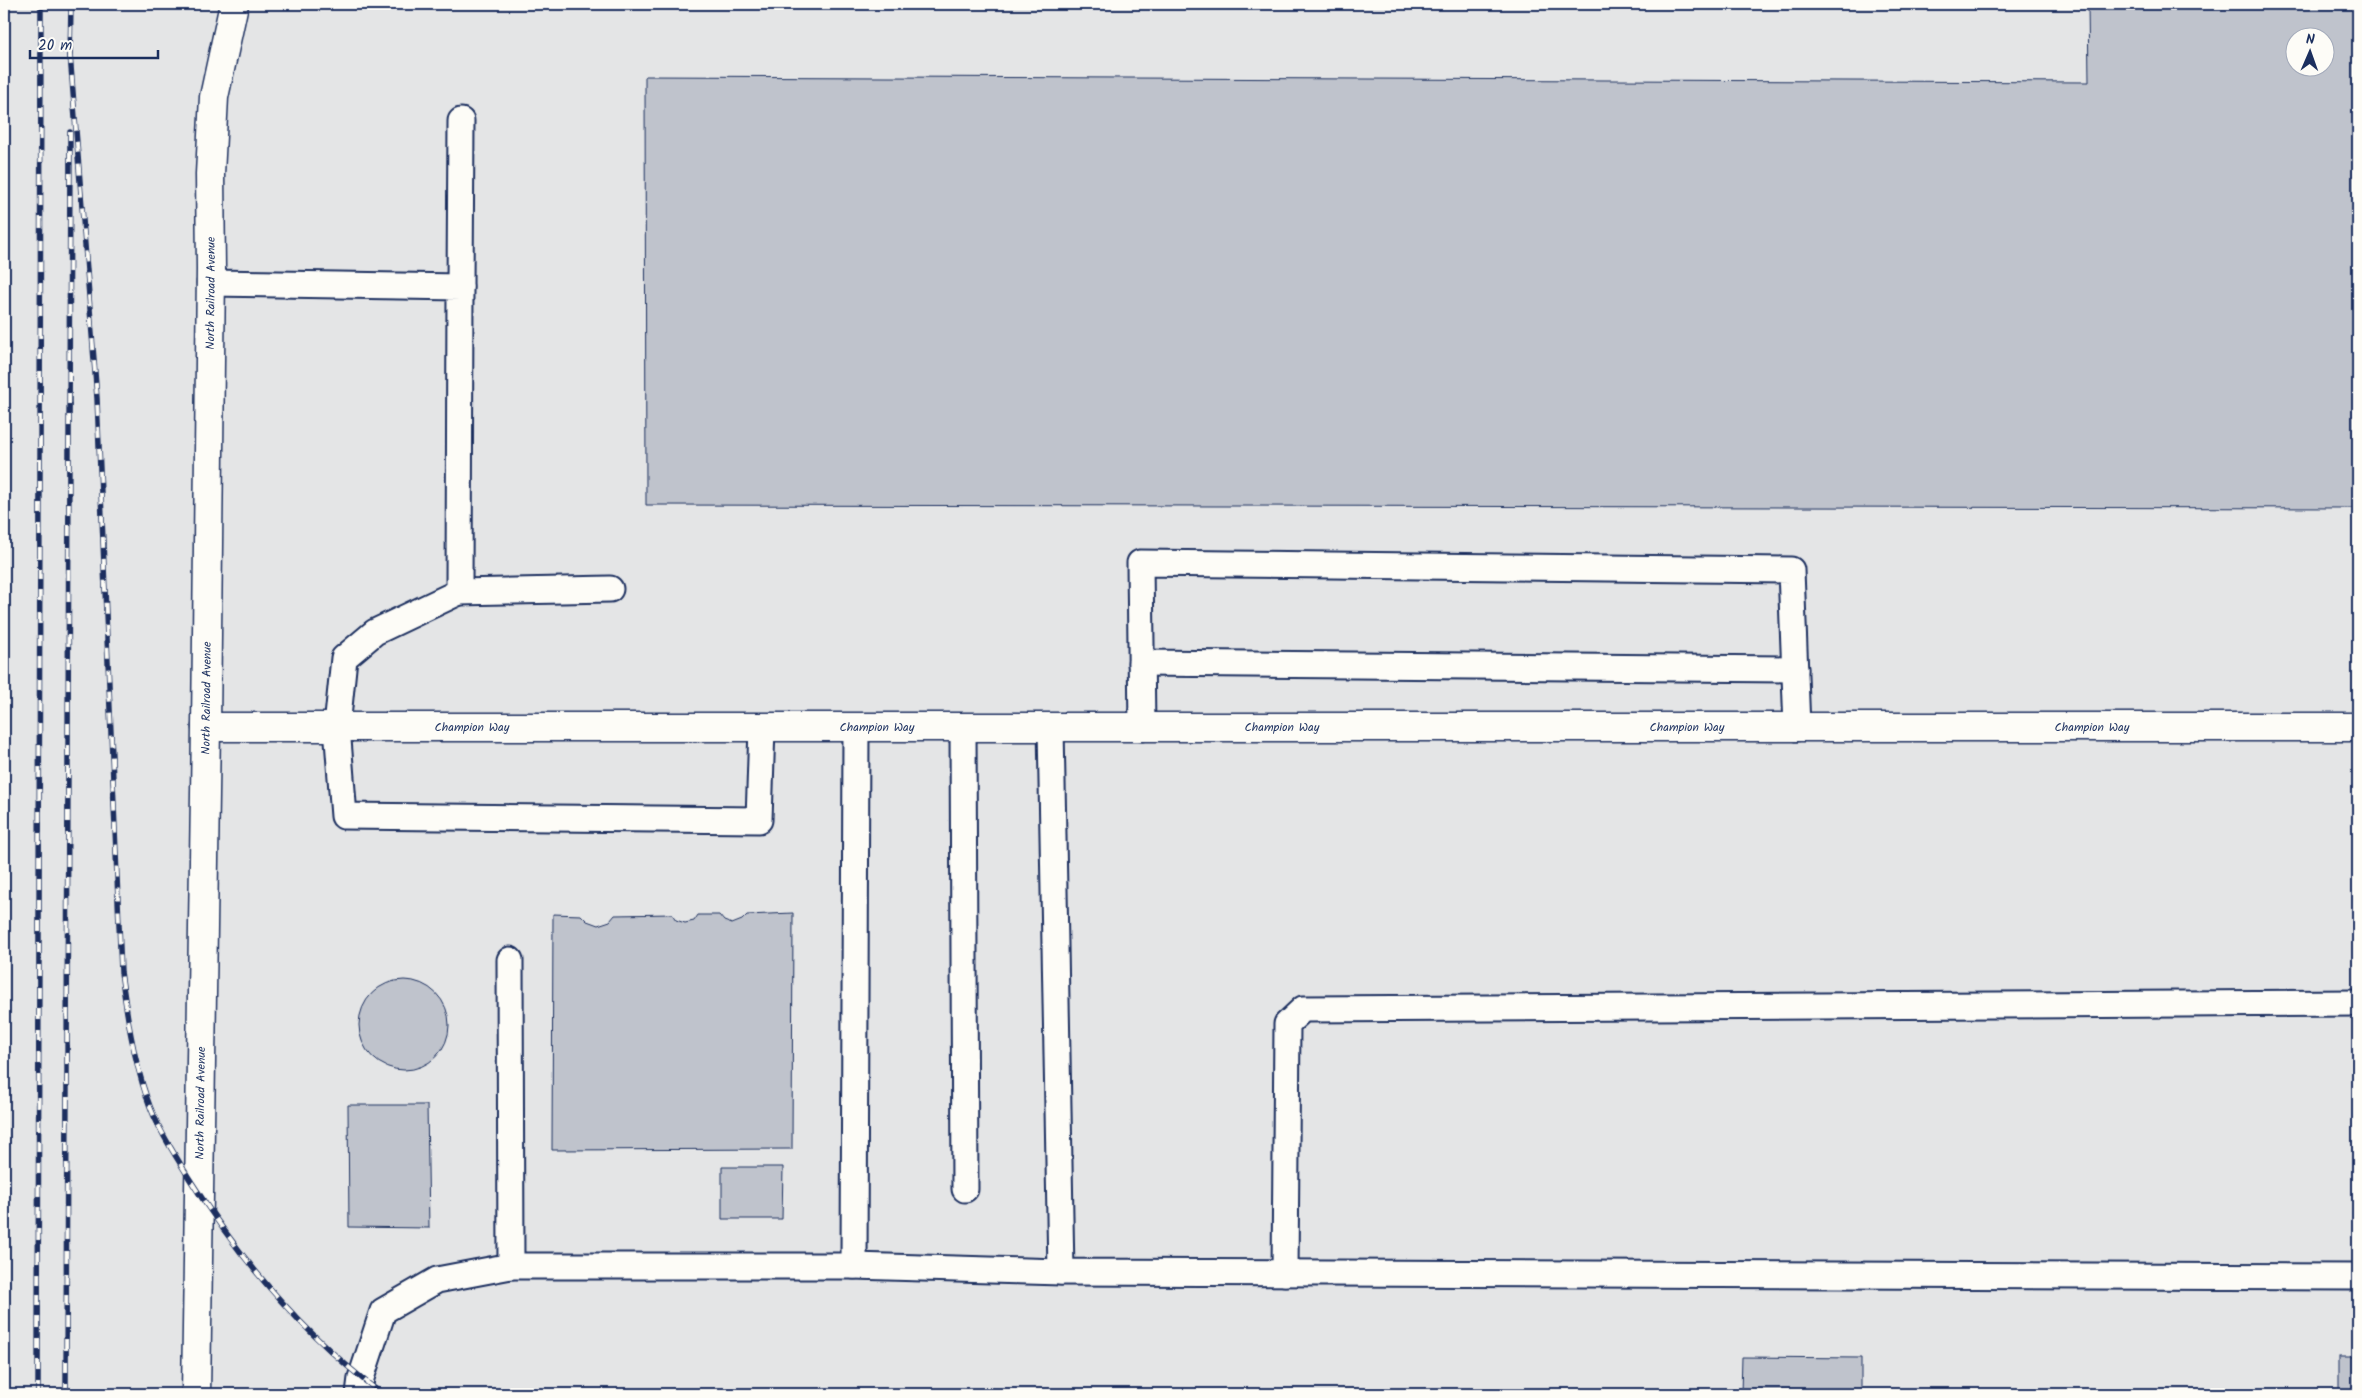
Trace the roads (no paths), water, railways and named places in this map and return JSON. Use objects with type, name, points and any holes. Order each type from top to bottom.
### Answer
[{"type":"street","name":"North Railroad Avenue","points":[[196,1394],[206,727],[210,174],[214,97],[234,4]]},
{"type":"street","name":"Champion Way","points":[[206,727],[2358,727]]},
{"type":"lane","points":[[459,592],[460,121]]},
{"type":"lane","points":[[210,283],[460,287]]},
{"type":"lane","points":[[1142,728],[1140,563],[1791,570],[1797,728]]},
{"type":"lane","points":[[610,589],[459,592],[375,632],[344,658],[337,727],[344,816],[759,820],[762,727]]},
{"type":"lane","points":[[1141,663],[1795,669]]},
{"type":"lane","points":[[963,727],[965,1189]]},
{"type":"lane","points":[[1052,727],[1061,1272]]},
{"type":"lane","points":[[854,1266],[856,728]]},
{"type":"lane","points":[[510,960],[511,1266]]},
{"type":"lane","points":[[1285,1273],[1287,1024],[1303,1009],[2358,1004]]},
{"type":"lane","points":[[359,1394],[361,1378],[383,1311],[438,1280],[511,1266],[854,1266],[1061,1272],[2358,1277]]},
{"type":"railway","points":[[38,1394],[41,4]]},
{"type":"railway","points":[[70,59],[71,4]]},
{"type":"railway","points":[[70,54],[97,398],[121,972],[134,1051],[142,1083],[160,1129],[209,1209],[252,1267],[300,1322],[353,1371],[382,1394]]},
{"type":"railway","points":[[66,1394],[70,132]]}]
